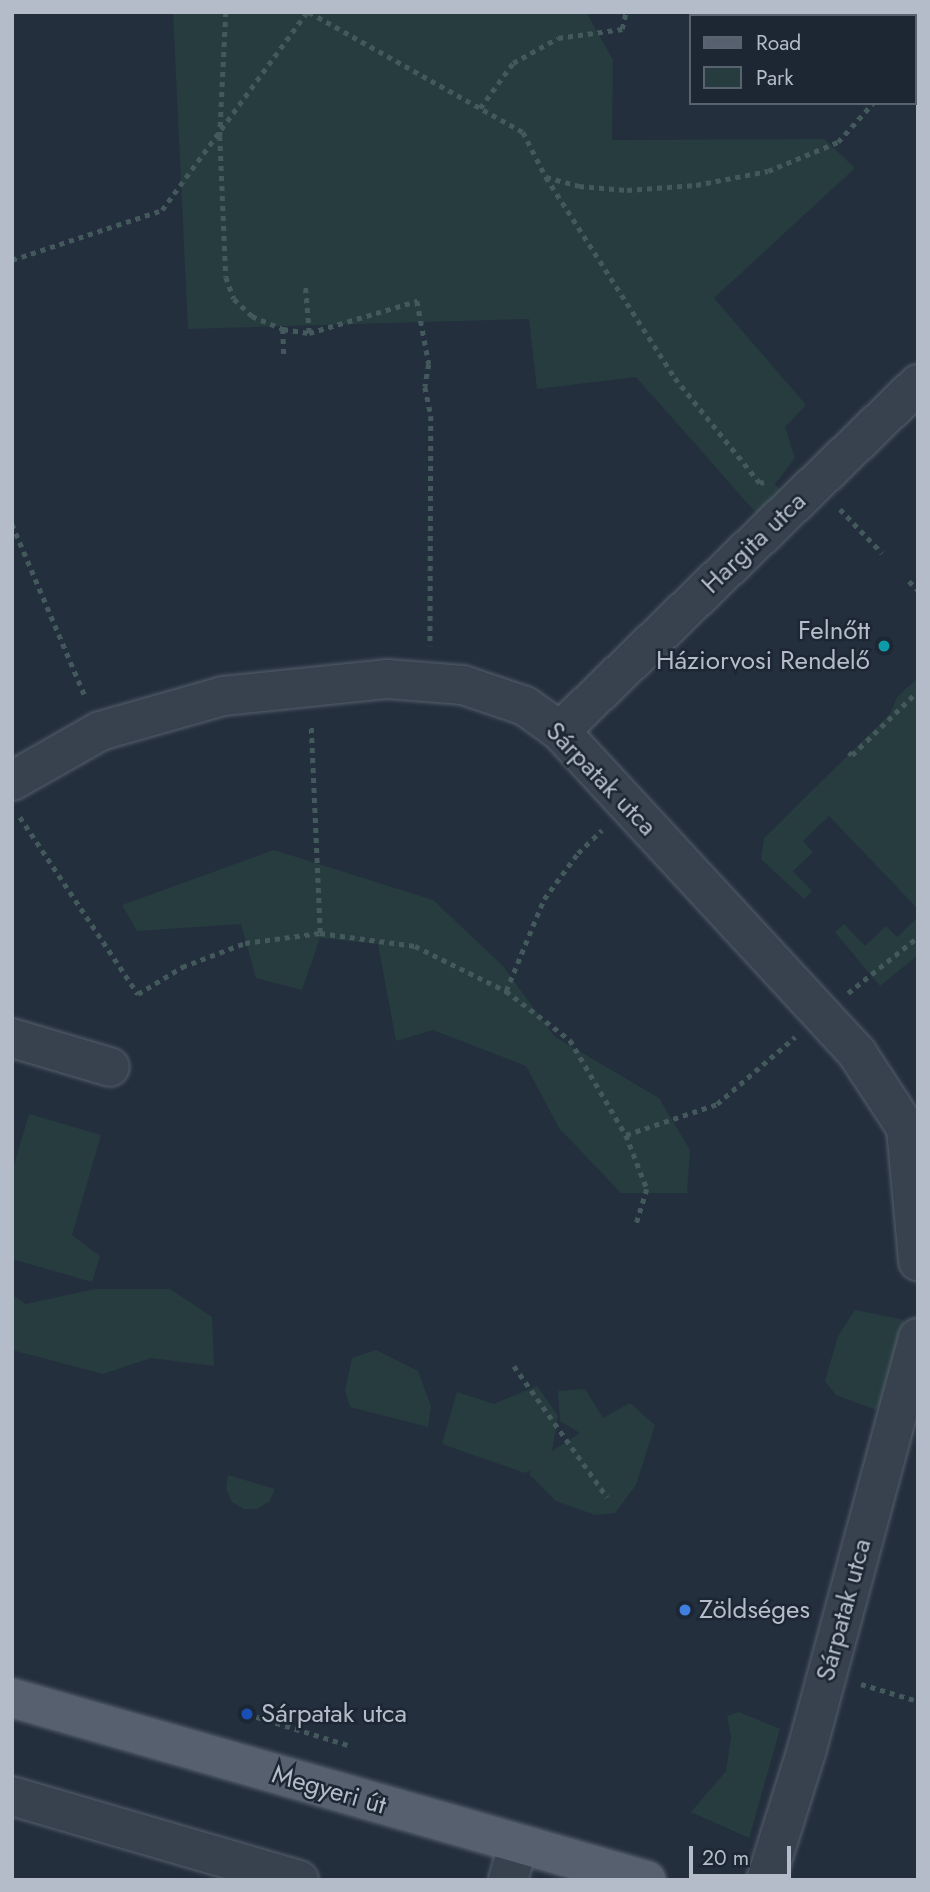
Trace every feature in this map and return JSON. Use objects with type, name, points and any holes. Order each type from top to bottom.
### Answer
[{"type":"main road","name":"Megyeri út","points":[[12,1698],[513,1862],[646,1880]]},
{"type":"street","name":"Hargita utca","points":[[560,731],[918,384]]},
{"type":"street","name":"Sárpatak utca","points":[[12,781],[100,731],[223,696],[310,684],[388,679],[463,685],[525,706],[560,731],[856,1053],[906,1128],[918,1261]]},
{"type":"street","points":[[12,1038],[110,1067]]},
{"type":"street","name":"Sárpatak utca","points":[[766,1880],[827,1674],[918,1338]]},
{"type":"street","points":[[12,1796],[299,1880]]},
{"type":"path","points":[[226,12],[220,136],[226,277],[234,299],[252,316],[283,329],[309,333],[417,301],[429,365],[425,387],[431,416],[429,500],[434,592],[428,682]]},
{"type":"path","points":[[12,260],[162,210],[220,136],[308,12],[523,132],[546,177],[675,378],[760,483],[778,479],[807,491],[882,553]]},
{"type":"path","points":[[480,108],[513,63],[558,38],[622,29],[626,12]]},
{"type":"path","points":[[546,177],[579,186],[627,190],[696,185],[768,171],[838,142],[871,105]]},
{"type":"path","points":[[306,284],[309,333]]},
{"type":"path","points":[[283,329],[284,354]]},
{"type":"path","points":[[12,524],[100,731]]},
{"type":"path","points":[[909,581],[918,590]]},
{"type":"path","points":[[310,684],[320,933]]},
{"type":"path","points":[[849,752],[852,755],[918,691]]},
{"type":"path","points":[[12,805],[138,994],[182,967],[245,943],[320,933],[415,946],[506,991],[570,1040],[626,1135],[647,1189],[636,1226]]},
{"type":"path","points":[[506,991],[544,899],[578,853],[628,805]]},
{"type":"path","points":[[626,1135],[717,1104],[822,1014],[918,937]]},
{"type":"path","points":[[514,1366],[607,1497]]},
{"type":"path","points":[[827,1674],[918,1700]]},
{"type":"path","points":[[247,1714],[348,1745]]},
{"type":"green space","points":[[173,12],[586,12],[613,60],[612,140],[824,139],[855,168],[714,298],[806,405],[785,427],[795,458],[775,484],[789,499],[765,523],[636,377],[537,389],[529,319],[188,329]]},
{"type":"green space","points":[[918,678],[918,909],[829,816],[803,841],[813,852],[793,871],[812,891],[804,899],[761,859],[764,838],[890,714],[897,697]]},
{"type":"green space","points":[[274,850],[433,900],[502,965],[555,1037],[659,1098],[690,1150],[687,1193],[621,1193],[559,1128],[526,1066],[433,1030],[396,1041],[378,944],[320,938],[302,990],[256,978],[241,924],[137,931],[122,905]]},
{"type":"green space","points":[[918,917],[918,955],[880,986],[835,932],[844,924],[865,946],[886,926],[897,937]]},
{"type":"green space","points":[[29,1114],[101,1135],[72,1235],[100,1256],[92,1282],[12,1259],[12,1172]]},
{"type":"green space","points":[[95,1289],[170,1289],[212,1317],[214,1366],[151,1358],[103,1374],[12,1350],[12,1295],[26,1304]]},
{"type":"green space","points":[[855,1310],[904,1320],[898,1373],[876,1410],[836,1395],[825,1381],[838,1336]]},
{"type":"green space","points":[[376,1350],[418,1371],[431,1406],[428,1427],[350,1407],[345,1391],[352,1358]]},
{"type":"green space","points":[[537,1386],[558,1416],[552,1451],[580,1433],[560,1421],[558,1391],[585,1389],[603,1418],[630,1403],[655,1425],[636,1485],[615,1513],[595,1515],[556,1501],[529,1474],[531,1470],[525,1473],[442,1444],[457,1392],[494,1404]]},
{"type":"green space","points":[[228,1475],[275,1489],[269,1502],[257,1509],[244,1509],[232,1502],[226,1489]]},
{"type":"green space","points":[[739,1712],[780,1729],[749,1838],[691,1812],[726,1771],[731,1737],[727,1716]]},
{"type":"place","name":"Felnőtt Háziorvosi Rendelő","points":[[884,646]]},
{"type":"place","name":"Zöldséges","points":[[685,1610]]},
{"type":"place","name":"Sárpatak utca","points":[[247,1714]]}]
